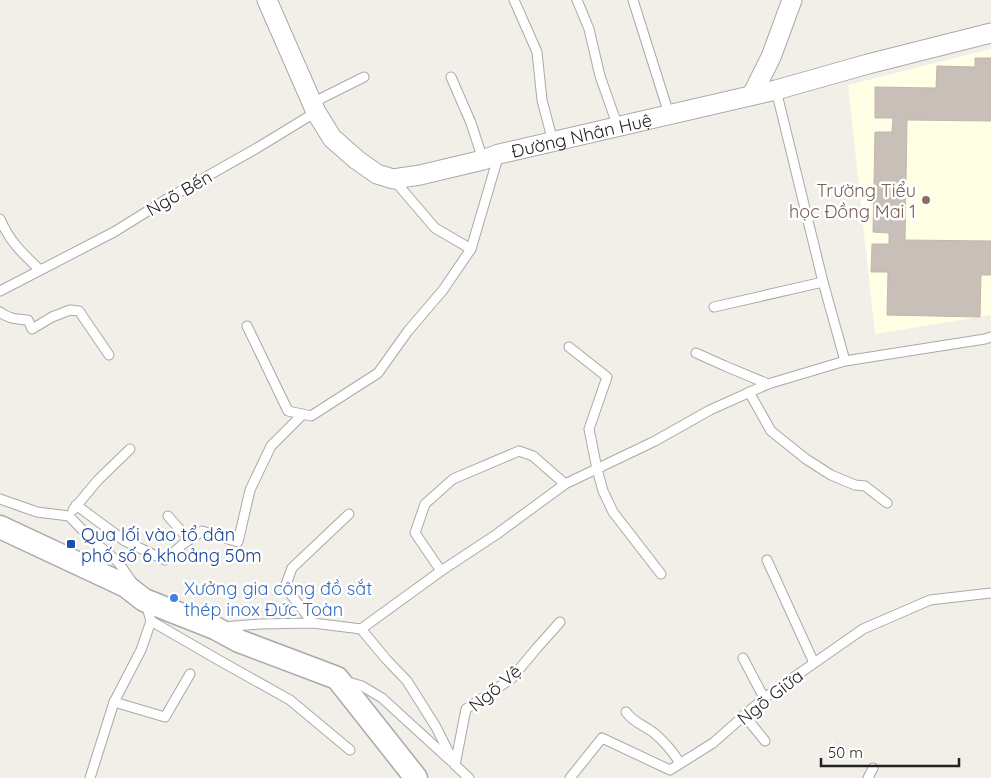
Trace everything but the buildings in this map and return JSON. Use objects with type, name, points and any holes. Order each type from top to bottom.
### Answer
[{"type":"street","points":[[267,0],[314,107],[332,138],[357,160],[377,174],[393,179]]},
{"type":"street","points":[[752,95],[771,57],[792,0]]},
{"type":"street","name":"Đường Nhân Huệ","points":[[393,179],[420,175],[669,114],[776,90],[991,32]]},
{"type":"street","points":[[0,527],[126,586],[148,610],[215,628],[239,641],[337,678],[416,778]]},
{"type":"lane","points":[[514,0],[537,52],[542,100],[553,142]]},
{"type":"lane","points":[[578,0],[589,29],[600,76],[618,127]]},
{"type":"lane","points":[[633,0],[669,114]]},
{"type":"lane","name":"Ngõ Bến","points":[[0,291],[114,232],[167,199],[257,148],[314,107],[364,77]]},
{"type":"lane","points":[[247,326],[288,411],[311,416],[378,373],[408,331],[443,290],[470,248],[491,157],[471,123],[451,77]]},
{"type":"lane","points":[[776,90],[823,282],[845,361]]},
{"type":"lane","points":[[393,179],[434,228],[470,248]]},
{"type":"lane","points":[[0,219],[17,248],[40,270]]},
{"type":"lane","points":[[714,308],[823,282]]},
{"type":"lane","points":[[0,312],[14,319],[28,320],[32,329],[70,310],[79,311],[110,356]]},
{"type":"lane","points":[[215,628],[260,624],[313,623],[361,628],[497,534],[565,484],[656,440],[710,410],[768,384],[845,361],[991,337]]},
{"type":"lane","points":[[569,347],[607,377],[589,429],[597,469],[604,491],[614,512],[661,574]]},
{"type":"lane","points":[[696,353],[768,384]]},
{"type":"lane","points":[[749,392],[771,431],[806,459],[831,475],[855,485],[866,486],[887,503]]},
{"type":"lane","points":[[76,505],[126,541],[165,560],[202,531],[238,542],[250,490],[271,446],[303,414]]},
{"type":"lane","points":[[69,516],[98,480],[130,449]]},
{"type":"lane","points":[[441,572],[415,534],[424,504],[453,479],[519,451],[533,456],[565,484]]},
{"type":"lane","points":[[0,499],[37,512],[69,516],[118,562],[148,610],[222,662],[290,700],[350,750]]},
{"type":"lane","points":[[313,623],[285,587],[292,568],[349,514]]},
{"type":"lane","points":[[168,516],[189,540]]},
{"type":"lane","points":[[767,560],[814,663]]},
{"type":"lane","name":"Ngõ Giữa","points":[[570,778],[602,738],[670,770],[712,743],[764,698],[863,628],[930,600],[991,593]]},
{"type":"lane","points":[[90,778],[114,702],[141,650],[148,610]]},
{"type":"lane","name":"Ngõ Vệ","points":[[455,765],[466,709],[511,679],[560,622]]},
{"type":"lane","points":[[361,628],[407,681],[436,727],[455,765]]},
{"type":"lane","points":[[743,658],[764,698]]},
{"type":"lane","points":[[114,702],[165,717],[190,674]]},
{"type":"lane","points":[[337,678],[362,686],[382,698],[469,778]]},
{"type":"lane","points":[[626,712],[631,718],[654,733],[672,751],[680,763]]},
{"type":"lane","points":[[744,715],[765,741]]},
{"type":"lane","points":[[868,778],[873,768]]},
{"type":"shaded area","name":"Trường Tiểu học Đồng Mai 1","points":[[991,49],[991,315],[875,334],[848,85]]},
{"type":"place","name":"Trường Tiểu học Đồng Mai 1","points":[[926,200]]},
{"type":"place","name":"Qua lối vào tổ dân phố số 6 khoảng 50m","points":[[71,544]]},
{"type":"place","name":"Xưởng gia công đồ sắt thép inox Đức Toàn","points":[[174,598]]}]
